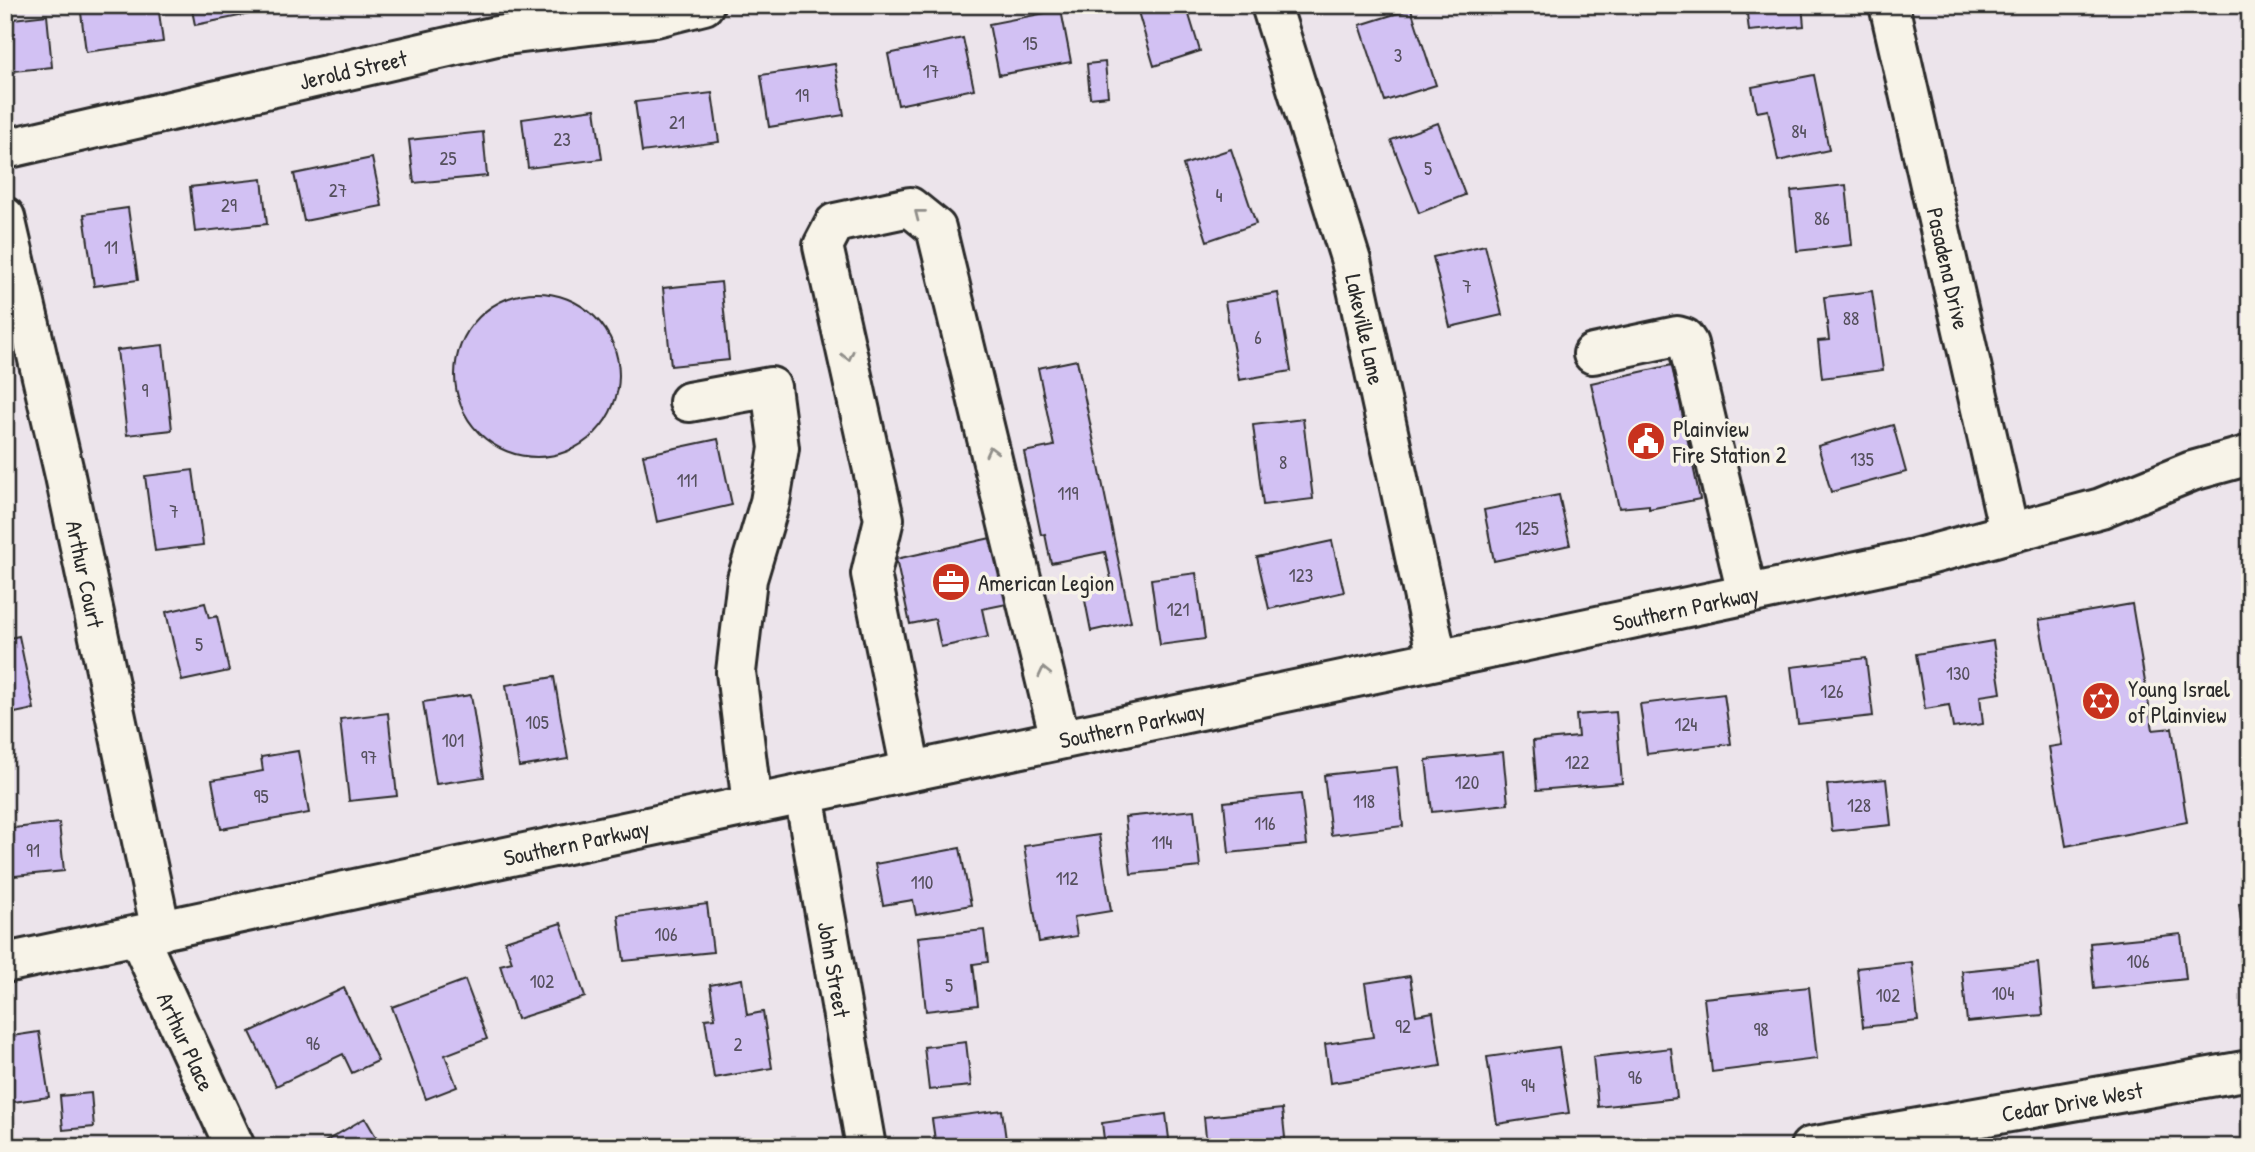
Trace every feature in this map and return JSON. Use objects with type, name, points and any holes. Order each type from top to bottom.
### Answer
[{"type":"street","name":"Jerold Street","points":[[5,149],[496,36],[656,17],[704,5]]},
{"type":"street","name":"Lakeville Lane","points":[[1271,5],[1351,261],[1437,658]]},
{"type":"street","name":"Pasadena Drive","points":[[1889,5],[2009,532]]},
{"type":"street","points":[[911,771],[871,574],[884,519],[823,246],[835,223],[910,206],[936,228],[1060,739]]},
{"type":"street","name":"Arthur Court","points":[[5,217],[65,475],[150,933]]},
{"type":"street","points":[[1592,354],[1676,336],[1684,338],[1688,344],[1747,594]]},
{"type":"street","points":[[689,402],[771,387],[779,448],[770,502],[747,579],[736,672],[752,805]]},
{"type":"street","name":"Southern Parkway","points":[[5,963],[1914,559],[2101,508],[2192,471],[2250,455]]},
{"type":"street","name":"John Street","points":[[804,794],[866,1147]]},
{"type":"street","name":"Arthur Place","points":[[150,933],[235,1147]]},
{"type":"street","name":"Cedar Drive West","points":[[1810,1147],[2250,1070]]},
{"type":"building","points":[[80,5],[158,5],[163,42],[86,52]]},
{"type":"building","points":[[191,5],[274,5],[274,9],[195,25]]},
{"type":"building","points":[[1136,5],[1186,5],[1200,51],[1154,66]]},
{"type":"building","points":[[1746,5],[1802,5],[1804,26],[1749,31]]},
{"type":"building","points":[[1411,9],[1436,85],[1385,101],[1360,25]]},
{"type":"building","points":[[1061,10],[1071,62],[999,75],[989,24]]},
{"type":"building","points":[[47,15],[52,67],[5,72],[5,20]]},
{"type":"building","points":[[963,38],[974,89],[898,105],[888,54]]},
{"type":"building","points":[[1105,62],[1108,96],[1090,98],[1087,64]]},
{"type":"building","points":[[835,64],[844,115],[769,127],[761,75]]},
{"type":"building","points":[[1814,75],[1829,150],[1778,161],[1768,110],[1757,112],[1752,87]]},
{"type":"building","points":[[712,93],[719,142],[642,152],[635,102]]},
{"type":"building","points":[[595,109],[602,159],[528,168],[522,119]]},
{"type":"building","points":[[1438,123],[1465,195],[1419,213],[1391,140]]},
{"type":"building","points":[[483,132],[487,176],[414,183],[409,140]]},
{"type":"building","points":[[1231,149],[1256,224],[1207,241],[1183,165]]},
{"type":"building","points":[[372,158],[382,206],[304,221],[294,174]]},
{"type":"building","points":[[262,179],[267,224],[195,232],[190,187]]},
{"type":"building","points":[[1846,185],[1852,245],[1797,251],[1791,191]]},
{"type":"building","points":[[128,208],[138,280],[94,286],[84,214]]},
{"type":"building","points":[[1485,245],[1502,315],[1450,327],[1433,257]]},
{"type":"building","points":[[721,282],[729,360],[671,366],[663,288]]},
{"type":"building","points":[[1872,291],[1883,370],[1822,378],[1818,341],[1829,340],[1824,297]]},
{"type":"building","points":[[537,293],[568,299],[595,317],[613,344],[619,375],[613,406],[595,433],[568,451],[537,457],[506,451],[479,433],[461,406],[455,375],[461,344],[479,317],[506,299]]},
{"type":"building","points":[[1278,293],[1291,371],[1239,380],[1225,302]]},
{"type":"building","points":[[163,345],[172,430],[127,435],[117,350]]},
{"type":"building","points":[[1077,360],[1131,622],[1091,631],[1082,585],[1111,579],[1105,552],[1051,563],[1045,534],[1041,535],[1024,452],[1054,446],[1038,368]]},
{"type":"building","name":"Plainview Fire Station 2","points":[[1672,365],[1700,499],[1649,509],[1649,505],[1619,508],[1591,383]]},
{"type":"building","points":[[1303,419],[1313,499],[1263,505],[1253,425]]},
{"type":"building","points":[[1893,425],[1906,472],[1831,492],[1818,446]]},
{"type":"building","points":[[718,439],[732,505],[657,522],[643,455]]},
{"type":"building","points":[[193,470],[203,545],[155,551],[145,476]]},
{"type":"building","points":[[1559,495],[1570,545],[1494,561],[1484,510]]},
{"type":"building","name":"American Legion","points":[[991,538],[1007,604],[982,609],[988,637],[941,647],[935,619],[910,624],[896,559]]},
{"type":"building","points":[[1332,541],[1344,592],[1269,609],[1257,557]]},
{"type":"building","points":[[1196,573],[1205,639],[1160,645],[1151,579]]},
{"type":"building","points":[[205,603],[209,618],[217,616],[229,671],[182,681],[166,612]]},
{"type":"building","name":"Young Israel of Plainview","points":[[2132,604],[2153,730],[2172,728],[2187,822],[2066,846],[2049,747],[2062,745],[2039,620]]},
{"type":"building","points":[[19,636],[34,709],[5,715],[5,639]]},
{"type":"building","points":[[1993,641],[2001,693],[1980,696],[1983,724],[1953,728],[1949,705],[1925,709],[1916,654]]},
{"type":"building","points":[[1866,658],[1873,716],[1798,724],[1791,667]]},
{"type":"building","points":[[554,677],[568,759],[519,767],[506,685]]},
{"type":"building","points":[[1724,694],[1731,744],[1647,754],[1640,704]]},
{"type":"building","points":[[471,695],[484,777],[436,784],[423,702]]},
{"type":"building","points":[[1616,712],[1622,783],[1537,790],[1533,741],[1578,737],[1576,715]]},
{"type":"building","points":[[388,713],[397,796],[349,801],[340,719]]},
{"type":"building","points":[[298,751],[309,813],[221,829],[212,780],[263,771],[261,757]]},
{"type":"building","points":[[1503,752],[1508,804],[1432,812],[1426,760]]},
{"type":"building","points":[[1397,767],[1403,826],[1331,835],[1324,775]]},
{"type":"building","points":[[1886,779],[1891,825],[1832,831],[1827,785]]},
{"type":"building","points":[[1301,794],[1307,845],[1229,853],[1224,802]]},
{"type":"building","points":[[1194,810],[1200,867],[1131,874],[1125,817]]},
{"type":"building","points":[[59,823],[64,871],[5,877],[5,829]]},
{"type":"building","points":[[1099,835],[1111,911],[1074,917],[1077,936],[1039,942],[1024,846]]},
{"type":"building","points":[[960,848],[971,905],[916,915],[913,900],[883,905],[875,864]]},
{"type":"building","points":[[2250,903],[2250,983],[2248,984],[2239,904]]},
{"type":"building","points":[[707,904],[713,952],[624,961],[618,915]]},
{"type":"building","points":[[561,923],[585,997],[517,1019],[500,965],[512,962],[505,941]]},
{"type":"building","points":[[984,930],[988,962],[973,964],[978,1005],[926,1011],[918,937]]},
{"type":"building","points":[[2181,934],[2186,979],[2094,989],[2090,943]]},
{"type":"building","points":[[1912,962],[1918,1021],[1863,1027],[1857,968]]},
{"type":"building","points":[[2038,963],[2043,1015],[1967,1022],[1962,971]]},
{"type":"building","points":[[1410,976],[1416,1015],[1433,1012],[1441,1066],[1330,1083],[1325,1044],[1373,1037],[1365,983]]},
{"type":"building","points":[[742,979],[747,1015],[763,1012],[772,1068],[714,1078],[705,1019],[715,1018],[710,985]]},
{"type":"building","points":[[465,980],[487,1039],[445,1055],[457,1087],[426,1099],[392,1007]]},
{"type":"building","points":[[1809,987],[1817,1059],[1712,1072],[1704,998]]},
{"type":"building","points":[[344,988],[378,1061],[352,1073],[343,1054],[276,1086],[250,1032]]},
{"type":"building","points":[[39,1032],[49,1097],[6,1103],[5,1037]]},
{"type":"building","points":[[966,1042],[971,1086],[929,1090],[924,1047]]},
{"type":"building","points":[[1559,1047],[1569,1113],[1497,1124],[1487,1057]]},
{"type":"building","points":[[1671,1048],[1677,1098],[1598,1107],[1593,1057]]},
{"type":"building","points":[[91,1093],[94,1127],[63,1130],[60,1096]]},
{"type":"building","points":[[1282,1109],[1286,1147],[1207,1147],[1204,1117]]},
{"type":"building","points":[[1002,1110],[1007,1147],[936,1147],[932,1119]]},
{"type":"building","points":[[1166,1114],[1170,1147],[1105,1147],[1102,1123]]},
{"type":"building","points":[[365,1118],[382,1147],[316,1147]]},
{"type":"building","points":[[5,1119],[18,1147],[5,1147]]},
{"type":"place","name":"Plainview Fire Station 2","points":[[1646,441]]},
{"type":"place","name":"American Legion","points":[[951,582]]},
{"type":"place","name":"Young Israel of Plainview","points":[[2101,701]]}]
